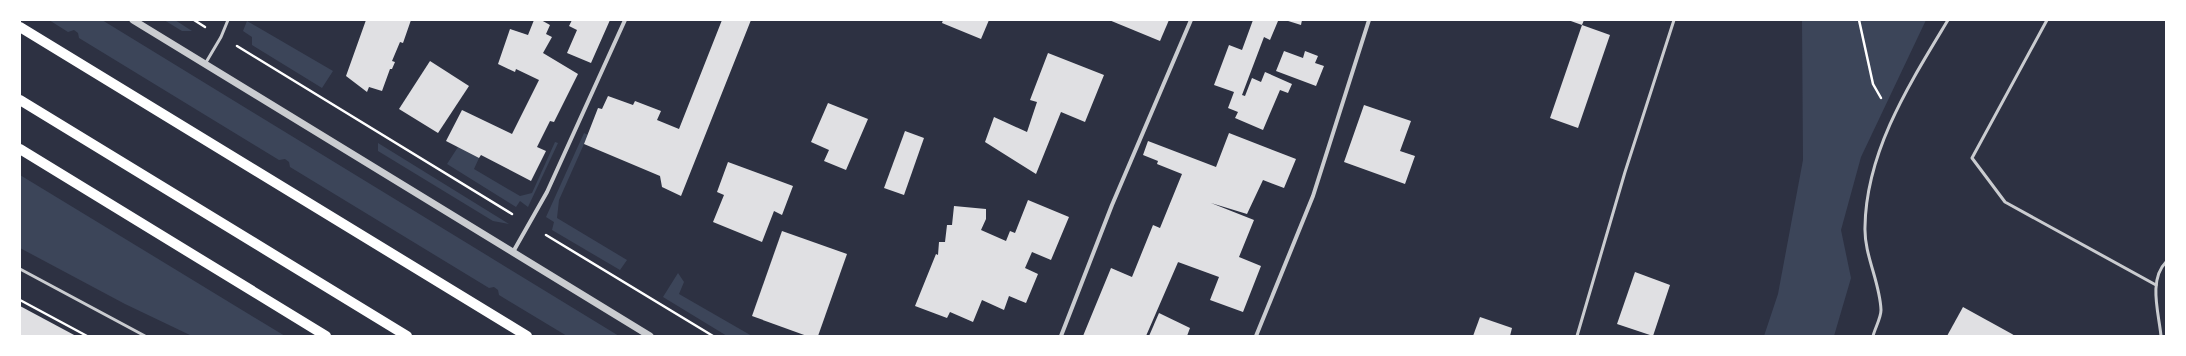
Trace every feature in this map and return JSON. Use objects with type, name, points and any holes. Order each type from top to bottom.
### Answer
[{"type":"main road","points":[[20,27],[527,336]]},
{"type":"main road","points":[[20,100],[407,336]]},
{"type":"main road","points":[[20,149],[326,336]]},
{"type":"street","points":[[133,20],[650,336]]},
{"type":"street","points":[[513,252],[547,192],[625,20]]},
{"type":"street","points":[[1061,336],[1112,205],[1190,20]]},
{"type":"street","points":[[1256,336],[1313,196],[1369,20]]},
{"type":"lane","points":[[205,64],[222,37],[228,20]]},
{"type":"lane","points":[[1577,336],[1625,172],[1674,20]]},
{"type":"lane","points":[[1873,336],[1881,311],[1867,253],[1864,229],[1866,208],[1876,162],[1892,118],[1948,20]]},
{"type":"lane","points":[[2047,20],[1972,158],[2005,202],[2156,285]]},
{"type":"lane","points":[[2161,336],[2156,285],[2160,268],[2166,262]]},
{"type":"lane","points":[[20,269],[145,336]]},
{"type":"path","points":[[194,20],[205,26]]},
{"type":"path","points":[[1859,20],[1873,84],[1892,118]]},
{"type":"path","points":[[243,49],[519,218]]},
{"type":"path","points":[[542,232],[713,336]]},
{"type":"path","points":[[20,300],[87,336]]},
{"type":"shaded area","points":[[49,20],[102,20],[619,336],[567,336],[499,295],[498,290],[494,287],[489,288],[290,167],[289,162],[285,159],[279,160],[79,38],[78,33],[74,30],[68,32]]},
{"type":"shaded area","points":[[164,20],[175,20],[192,31],[182,31]]},
{"type":"shaded area","points":[[1802,20],[1926,20],[1861,157],[1841,230],[1851,278],[1834,336],[1764,336],[1778,294],[1803,160]]},
{"type":"shaded area","points":[[247,21],[333,71],[322,88],[252,45],[252,37],[243,31]]},
{"type":"shaded area","points":[[584,133],[588,135],[559,200],[557,218],[627,260],[620,270],[552,230],[554,222],[546,217]]},
{"type":"shaded area","points":[[555,142],[558,143],[528,207],[520,201],[516,207],[447,164],[458,147],[479,158],[474,169],[520,196],[532,193]]},
{"type":"shaded area","points":[[378,143],[509,224],[493,221],[378,151]]},
{"type":"shaded area","points":[[20,175],[285,336],[192,336],[125,304],[20,248]]},
{"type":"shaded area","points":[[678,273],[684,282],[679,294],[752,336],[727,336],[663,297]]},
{"type":"building","points":[[366,20],[411,20],[403,43],[400,42],[392,61],[395,62],[392,69],[390,69],[382,91],[369,87],[367,92],[346,76]]},
{"type":"building","points":[[534,20],[541,20],[550,25],[546,34],[552,37],[543,53],[578,74],[554,122],[550,121],[537,147],[546,151],[531,181],[481,155],[479,158],[446,141],[462,110],[512,134],[539,80],[516,69],[515,72],[498,64],[510,29],[528,35]]},
{"type":"building","points":[[572,20],[610,20],[591,63],[567,53],[577,30],[569,26]]},
{"type":"building","points":[[722,20],[751,20],[681,196],[662,187],[660,176],[584,144],[598,108],[602,109],[608,96],[633,105],[635,101],[661,111],[657,120],[679,129]]},
{"type":"building","points":[[943,20],[989,20],[981,39],[942,23]]},
{"type":"building","points":[[1109,20],[1169,20],[1160,41]]},
{"type":"building","points":[[1253,20],[1278,21],[1270,40],[1264,37],[1242,95],[1245,96],[1252,78],[1261,82],[1265,72],[1292,84],[1288,93],[1280,90],[1263,130],[1235,118],[1238,112],[1228,108],[1234,92],[1214,85],[1229,45],[1242,50]]},
{"type":"building","points":[[1285,20],[1302,20],[1301,25]]},
{"type":"building","points":[[1568,20],[1584,20],[1582,25]]},
{"type":"building","points":[[1582,25],[1610,35],[1578,128],[1550,118]]},
{"type":"building","points":[[1284,51],[1303,58],[1305,51],[1318,56],[1315,63],[1324,66],[1316,86],[1276,71]]},
{"type":"building","points":[[1048,53],[1104,75],[1085,122],[1061,112],[1036,174],[985,142],[994,117],[1027,132],[1037,102],[1030,100]]},
{"type":"building","points":[[430,61],[469,86],[438,133],[399,109]]},
{"type":"building","points":[[828,103],[868,119],[846,170],[824,161],[829,150],[811,142]]},
{"type":"building","points":[[1364,105],[1411,121],[1400,151],[1415,156],[1405,184],[1344,162]]},
{"type":"building","points":[[905,131],[924,138],[904,195],[884,188]]},
{"type":"building","points":[[1229,133],[1296,159],[1284,188],[1263,180],[1247,214],[1211,203],[1254,220],[1239,257],[1261,266],[1243,312],[1210,300],[1219,277],[1178,262],[1146,336],[1083,336],[1111,268],[1132,277],[1153,225],[1160,228],[1182,174],[1157,164],[1158,161],[1143,155],[1148,141],[1216,167]]},
{"type":"building","points":[[728,162],[793,186],[782,215],[774,211],[762,242],[713,222],[724,195],[717,192]]},
{"type":"building","points":[[1028,200],[1069,217],[1051,260],[1032,252],[1025,268],[1038,274],[1026,303],[1009,296],[1004,310],[982,300],[973,322],[950,312],[947,318],[915,306],[936,254],[938,255],[939,242],[945,242],[947,225],[952,225],[954,206],[986,209],[986,219],[981,230],[1006,241],[1010,231],[1015,233]]},
{"type":"building","points":[[782,231],[847,254],[818,336],[807,336],[752,316]]},
{"type":"building","points":[[1635,272],[1670,285],[1653,336],[1617,324]]},
{"type":"building","points":[[20,306],[76,336],[20,336]]},
{"type":"building","points":[[1963,307],[2012,334],[2015,336],[1947,336]]},
{"type":"building","points":[[1159,313],[1190,328],[1187,336],[1149,336]]},
{"type":"building","points":[[1480,317],[1512,328],[1510,336],[1473,336]]}]
